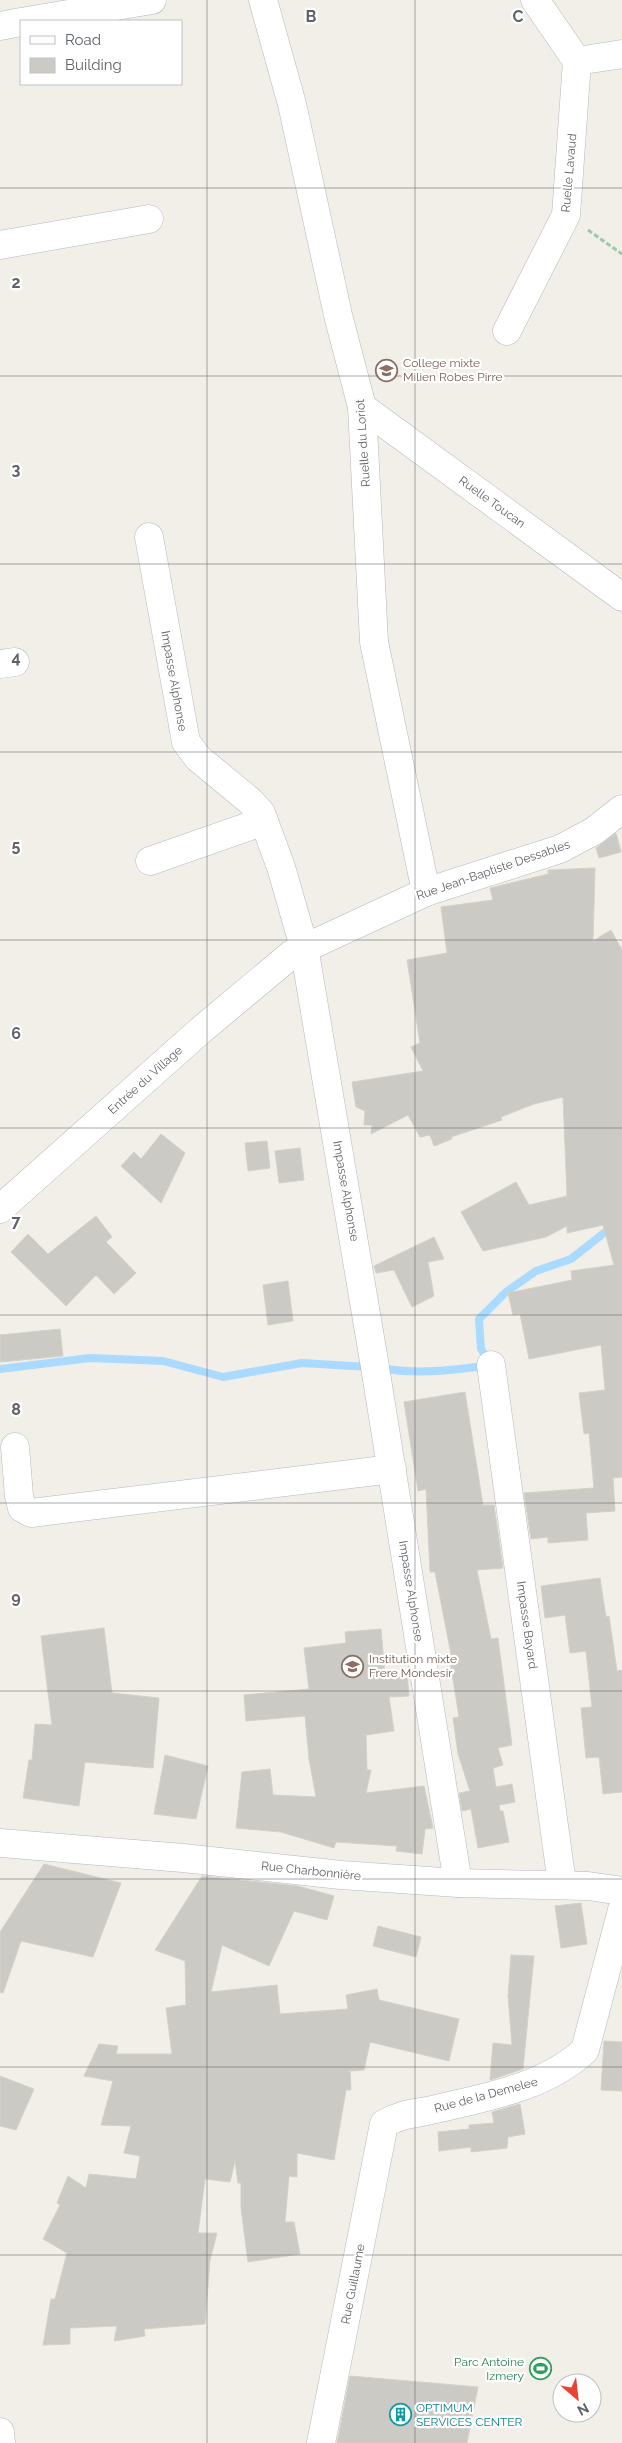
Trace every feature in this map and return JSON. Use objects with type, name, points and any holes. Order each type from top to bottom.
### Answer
[{"type":"street","points":[[33,20],[152,0]]},
{"type":"street","name":"Ruelle du Loriot","points":[[263,0],[292,104],[338,315],[362,407],[374,642],[426,892]]},
{"type":"street","points":[[535,0],[577,61],[622,54]]},
{"type":"street","points":[[0,26],[20,22]]},
{"type":"street","name":"Ruelle Lavaud","points":[[507,331],[566,215],[577,61]]},
{"type":"street","points":[[0,245],[148,219]]},
{"type":"street","name":"Ruelle Toucan","points":[[362,407],[622,597]]},
{"type":"street","name":"Impasse Alphonse","points":[[149,537],[186,742],[198,758],[256,806],[264,821],[281,867],[392,1469],[458,1883]]},
{"type":"street","name":"Rue Jean-Baptiste Dessables","points":[[298,951],[426,892],[560,850],[594,831],[622,809]]},
{"type":"street","points":[[150,861],[264,821]]},
{"type":"street","name":"Entrée du Village","points":[[0,1209],[201,1030],[298,951]]},
{"type":"street","name":"Impasse Bayard","points":[[491,1365],[562,1884]]},
{"type":"street","points":[[15,1447],[18,1496],[22,1508],[31,1513],[392,1469]]},
{"type":"street","name":"Rue Charbonnière","points":[[2,1849],[183,1858],[341,1875],[458,1883],[562,1884],[622,1891]]},
{"type":"street","name":"Rue de la Demelee","points":[[384,2124],[397,2116],[434,2109],[539,2082],[570,2065],[585,2050],[622,1910]]},
{"type":"street","name":"Rue Guillaume","points":[[321,2443],[384,2124]]},
{"type":"street","points":[[0,2432],[1,2443]]},
{"type":"path","points":[[566,215],[622,254]]},
{"type":"building","points":[[616,833],[621,852],[599,858],[596,848]]},
{"type":"building","points":[[595,868],[593,941],[611,930],[622,950],[622,1477],[613,1478],[615,1511],[586,1513],[588,1540],[548,1543],[548,1537],[531,1539],[524,1493],[594,1488],[589,1433],[584,1434],[579,1393],[605,1390],[601,1345],[529,1359],[520,1314],[513,1315],[508,1293],[572,1280],[571,1271],[614,1265],[603,1225],[567,1233],[567,1226],[546,1237],[483,1251],[461,1212],[516,1182],[529,1205],[567,1196],[563,1097],[534,1104],[501,1117],[502,1120],[451,1137],[452,1139],[434,1146],[430,1135],[420,1137],[408,1115],[371,1134],[372,1125],[364,1125],[365,1111],[356,1107],[352,1082],[423,1071],[411,1047],[420,1043],[407,960],[447,953],[441,907],[493,900],[490,888],[548,874],[548,870]]},
{"type":"building","points":[[161,1134],[185,1153],[161,1203],[121,1166],[134,1152],[141,1159]]},
{"type":"building","points":[[267,1141],[270,1168],[248,1171],[245,1143]]},
{"type":"building","points":[[300,1148],[304,1180],[279,1183],[275,1151]]},
{"type":"building","points":[[96,1216],[112,1237],[106,1242],[136,1273],[114,1294],[96,1275],[66,1306],[11,1252],[28,1234],[48,1254]]},
{"type":"building","points":[[434,1237],[444,1259],[428,1262],[434,1296],[412,1307],[394,1270],[376,1273],[374,1266]]},
{"type":"building","points":[[288,1281],[293,1321],[268,1325],[263,1285]]},
{"type":"building","points":[[60,1329],[63,1356],[0,1362],[0,1335]]},
{"type":"building","points":[[465,1392],[483,1505],[494,1505],[503,1568],[477,1570],[491,1639],[498,1638],[512,1745],[498,1748],[503,1765],[493,1768],[496,1787],[512,1784],[515,1802],[499,1805],[500,1811],[503,1811],[509,1842],[478,1848],[471,1809],[462,1811],[459,1793],[470,1791],[458,1754],[453,1718],[459,1717],[449,1654],[451,1654],[435,1572],[430,1572],[426,1489],[418,1491],[404,1402]]},
{"type":"building","points":[[600,1578],[606,1617],[609,1616],[617,1671],[622,1670],[622,1792],[603,1794],[599,1757],[586,1758],[581,1708],[592,1707],[586,1651],[570,1653],[565,1615],[545,1618],[541,1586]]},
{"type":"building","points":[[104,1628],[112,1693],[159,1698],[153,1768],[85,1762],[79,1806],[23,1798],[29,1760],[32,1760],[35,1724],[52,1725],[41,1636]]},
{"type":"building","points":[[381,1629],[385,1675],[407,1673],[409,1696],[389,1697],[394,1731],[366,1735],[367,1770],[371,1770],[366,1793],[424,1786],[433,1828],[425,1829],[422,1854],[396,1851],[397,1846],[336,1842],[334,1848],[281,1832],[236,1828],[242,1772],[270,1769],[273,1795],[316,1797],[309,1759],[305,1716],[246,1721],[244,1695],[309,1689],[304,1648],[346,1643],[345,1632]]},
{"type":"building","points":[[165,1755],[208,1766],[196,1819],[154,1814]]},
{"type":"building","points":[[44,1864],[121,1883],[93,1957],[21,1941],[3,1993],[0,1992],[0,1932]]},
{"type":"building","points":[[202,1876],[298,1886],[334,1896],[327,1920],[294,1911],[269,1966],[222,1945],[211,1992],[277,1985],[280,2014],[348,2009],[346,1995],[377,1989],[379,2000],[459,2019],[449,2061],[370,2042],[364,2070],[350,2071],[351,2090],[346,2090],[334,2160],[297,2153],[297,2177],[289,2176],[285,2222],[294,2222],[300,2254],[248,2262],[241,2208],[241,2183],[238,2183],[235,2161],[230,2182],[205,2179],[198,2233],[217,2233],[210,2260],[205,2324],[144,2329],[145,2336],[114,2341],[117,2326],[70,2328],[70,2344],[43,2345],[51,2299],[55,2299],[67,2253],[43,2239],[60,2205],[57,2203],[68,2176],[86,2188],[89,2174],[136,2179],[140,2156],[124,2153],[131,2126],[101,2125],[113,2081],[84,2076],[99,2044],[118,2046],[116,2054],[172,2054],[166,2008],[186,2005],[185,1961],[155,1950]]},
{"type":"building","points":[[581,1903],[587,1944],[561,1948],[555,1906]]},
{"type":"building","points":[[378,1926],[421,1937],[416,1957],[373,1946]]},
{"type":"building","points":[[511,1955],[534,1956],[523,2069],[490,2080],[493,2043],[512,2045],[508,1996]]},
{"type":"building","points":[[604,2041],[622,2042],[622,2091],[601,2090]]},
{"type":"building","points":[[0,2076],[34,2089],[16,2130],[0,2126]]},
{"type":"building","points":[[520,2104],[525,2134],[508,2137],[507,2148],[471,2152],[471,2147],[439,2151],[438,2132],[469,2129],[469,2125],[494,2123],[492,2112]]},
{"type":"building","name":"OPTIMUM SERVICES CENTER","points":[[350,2376],[478,2387],[467,2443],[337,2443]]},
{"type":"waterway","points":[[381,1368],[422,1371],[491,1365],[481,1349],[479,1319],[506,1292],[536,1271],[571,1259],[622,1219]]},
{"type":"waterway","points":[[0,1369],[90,1358],[163,1361],[223,1377],[302,1363],[369,1367]]},
{"type":"place","name":"College mixte Milien Robes Pirre","points":[[387,370]]},
{"type":"place","name":"Institution mixte Frere Mondesir","points":[[353,1666]]},
{"type":"place","name":"Parc Antoine Izmery","points":[[540,2369]]},
{"type":"place","name":"OPTIMUM SERVICES CENTER","points":[[400,2415]]}]
